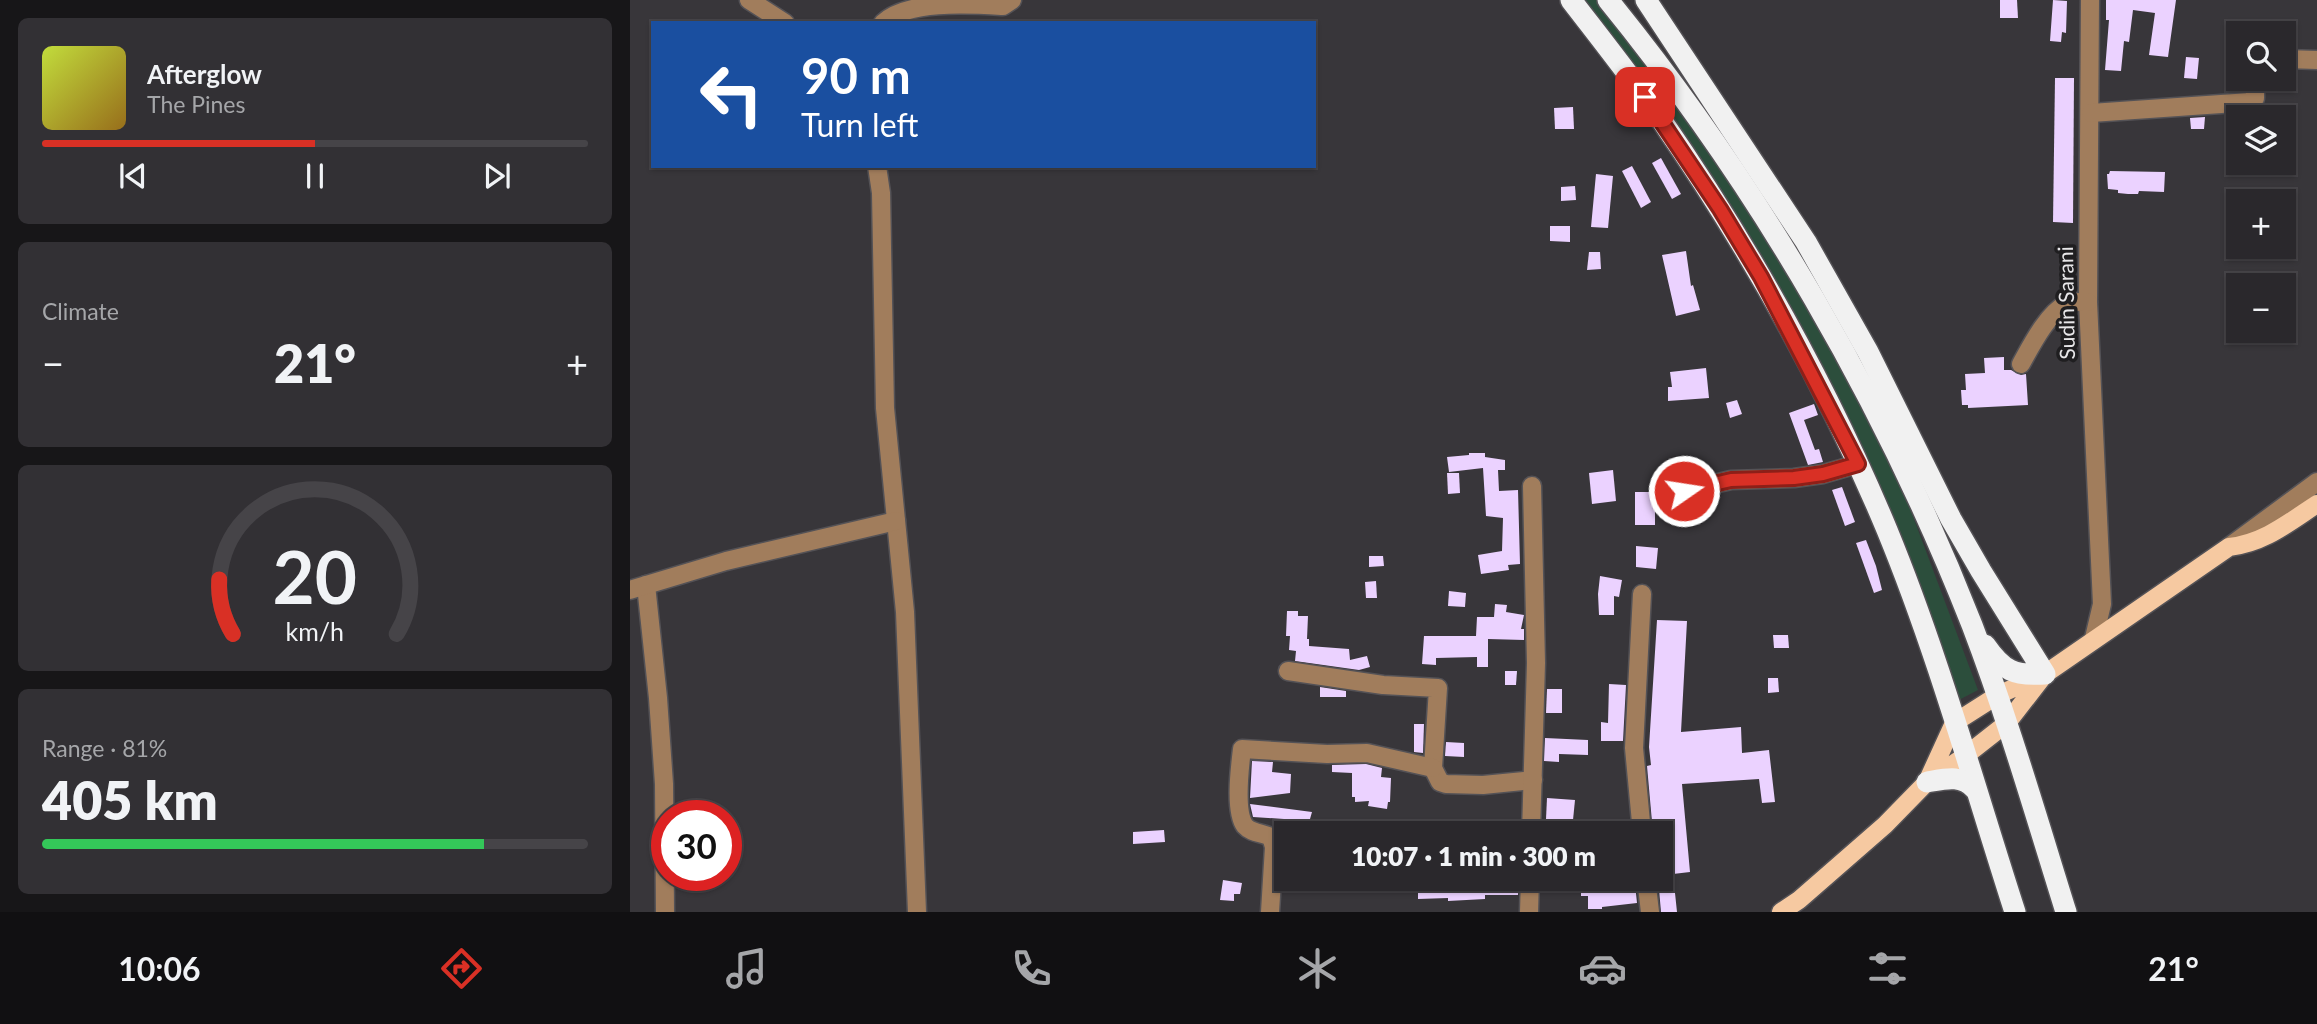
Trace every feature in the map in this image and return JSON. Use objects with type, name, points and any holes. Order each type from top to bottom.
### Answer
[{"type":"highway","points":[[1571,0],[1661,119],[1720,209],[1798,344],[1858,464],[1888,532],[1918,613],[2015,912]]},
{"type":"highway","points":[[1608,0],[1648,49],[1721,150],[1755,203],[1825,319],[1912,488],[1972,626],[2007,723],[2066,912]]},
{"type":"highway","points":[[1646,0],[1806,242],[1868,352],[1951,519],[2045,674],[2027,675],[2007,669],[1995,658],[1972,626]]},
{"type":"highway","points":[[1927,782],[1960,779],[1966,780],[1975,789]]},
{"type":"main road","points":[[1927,782],[1954,723],[1997,695],[2045,674],[2229,547],[2246,545],[2268,537],[2317,504]]},
{"type":"main road","points":[[1781,912],[1799,900],[1885,825],[1927,782],[2007,723],[2045,674]]},
{"type":"street","points":[[749,0],[782,21]]},
{"type":"street","points":[[885,21],[904,8],[924,5],[1003,6],[1012,0]]},
{"type":"street","name":"Sudin Sarani","points":[[2090,0],[2088,302],[2102,604],[2094,638]]},
{"type":"street","points":[[2296,59],[2317,60]]},
{"type":"street","points":[[2091,113],[2250,102],[2255,99],[2255,91]]},
{"type":"street","points":[[877,168],[881,193],[885,408],[905,612],[917,912]]},
{"type":"street","points":[[2021,364],[2041,329],[2056,312],[2067,303],[2088,302]]},
{"type":"street","points":[[1684,491],[1731,480],[1794,478],[1823,474],[1858,464]]},
{"type":"street","points":[[2229,547],[2317,482]]},
{"type":"street","points":[[1531,821],[1536,663],[1532,486]]},
{"type":"street","points":[[665,912],[664,784],[658,698],[638,588],[726,561],[896,521]]},
{"type":"street","points":[[1641,821],[1634,748],[1642,594]]},
{"type":"street","points":[[2102,604],[2126,616]]},
{"type":"street","points":[[1288,671],[1383,685],[1438,688],[1433,768],[1437,779],[1446,784],[1483,785],[1532,780]]},
{"type":"street","points":[[1270,912],[1274,847],[1270,837],[1252,831],[1245,826],[1242,818],[1237,781],[1242,749],[1327,754],[1367,753],[1433,768]]},
{"type":"street","points":[[1529,912],[1530,891]]},
{"type":"street","points":[[1648,891],[1650,912]]},
{"type":"green space","points":[[1582,0],[1599,0],[1736,187],[1794,279],[1902,487],[1978,690],[1957,701],[1723,196],[1626,54]]},
{"type":"building","points":[[2000,0],[2017,0],[2018,18],[2000,18]]},
{"type":"building","points":[[2053,0],[2067,1],[2066,33],[2062,32],[2061,42],[2050,41]]},
{"type":"building","points":[[2106,0],[2176,0],[2168,57],[2149,55],[2155,13],[2133,10],[2129,42],[2124,41],[2121,71],[2105,70],[2109,20],[2106,20]]},
{"type":"building","points":[[2186,57],[2199,58],[2197,79],[2184,78]]},
{"type":"building","points":[[2055,78],[2074,78],[2073,223],[2053,222]]},
{"type":"building","points":[[1573,107],[1574,129],[1555,129],[1554,108]]},
{"type":"building","points":[[2205,117],[2204,129],[2191,129],[2190,118]]},
{"type":"building","points":[[1661,158],[1681,194],[1672,199],[1652,163]]},
{"type":"building","points":[[1632,166],[1651,202],[1641,208],[1622,171]]},
{"type":"building","points":[[2110,171],[2165,172],[2164,192],[2118,193],[2118,190],[2108,189],[2107,174]]},
{"type":"building","points":[[1596,174],[1613,176],[1608,228],[1591,227]]},
{"type":"building","points":[[1575,186],[1576,200],[1561,201],[1561,187]]},
{"type":"building","points":[[1550,226],[1570,226],[1570,242],[1550,241]]},
{"type":"building","points":[[1686,251],[1691,286],[1693,285],[1700,310],[1676,316],[1662,255]]},
{"type":"building","points":[[1589,252],[1600,252],[1601,269],[1587,270]]},
{"type":"building","points":[[2004,357],[2004,370],[2026,374],[2028,405],[1968,408],[1968,405],[1962,405],[1961,390],[1966,390],[1965,374],[1985,373],[1984,358]]},
{"type":"building","points":[[1706,368],[1709,398],[1668,401],[1668,387],[1672,387],[1670,372]]},
{"type":"building","points":[[1737,400],[1742,414],[1730,418],[1726,403]]},
{"type":"building","points":[[1814,404],[1818,415],[1804,420],[1815,450],[1819,449],[1823,462],[1808,465],[1789,413]]},
{"type":"building","points":[[1485,453],[1485,457],[1505,460],[1505,470],[1498,470],[1499,491],[1518,490],[1520,564],[1508,565],[1509,570],[1481,574],[1478,555],[1502,551],[1503,518],[1486,516],[1483,468],[1449,472],[1447,457]]},
{"type":"building","points":[[1613,470],[1616,501],[1592,504],[1589,473]]},
{"type":"building","points":[[1447,473],[1459,473],[1460,493],[1448,494]]},
{"type":"building","points":[[1842,487],[1855,522],[1845,526],[1832,490]]},
{"type":"building","points":[[1635,492],[1655,492],[1655,525],[1635,525]]},
{"type":"building","points":[[1866,540],[1882,590],[1874,593],[1856,543]]},
{"type":"building","points":[[1636,546],[1658,548],[1656,569],[1636,567]]},
{"type":"building","points":[[1369,556],[1383,556],[1384,566],[1369,567]]},
{"type":"building","points":[[1600,576],[1622,580],[1619,597],[1614,596],[1614,615],[1599,615]]},
{"type":"building","points":[[1376,581],[1377,598],[1366,598],[1365,582]]},
{"type":"building","points":[[1449,591],[1466,593],[1465,607],[1448,606]]},
{"type":"building","points":[[1495,604],[1507,605],[1506,612],[1524,615],[1521,629],[1524,629],[1524,640],[1488,639],[1488,667],[1477,667],[1477,657],[1436,658],[1436,665],[1422,664],[1424,636],[1476,636],[1477,617],[1494,617]]},
{"type":"building","points":[[1287,611],[1298,611],[1298,616],[1308,616],[1309,646],[1349,649],[1350,660],[1367,656],[1370,667],[1359,670],[1295,661],[1296,651],[1289,650],[1290,636],[1286,636]]},
{"type":"building","points":[[1657,620],[1687,621],[1681,732],[1741,727],[1742,753],[1769,750],[1775,802],[1762,803],[1759,779],[1682,784],[1690,872],[1673,874],[1673,821],[1652,821],[1647,766],[1651,765],[1649,747]]},
{"type":"building","points":[[1773,635],[1788,635],[1789,648],[1774,648]]},
{"type":"building","points":[[1505,671],[1517,671],[1516,685],[1505,685]]},
{"type":"building","points":[[1768,678],[1778,678],[1779,692],[1768,693]]},
{"type":"building","points":[[1609,684],[1626,685],[1623,741],[1601,741],[1601,722],[1608,723]]},
{"type":"building","points":[[1320,687],[1346,691],[1346,697],[1320,697]]},
{"type":"building","points":[[1547,689],[1562,689],[1562,713],[1546,713]]},
{"type":"building","points":[[1414,724],[1424,724],[1423,753],[1414,752]]},
{"type":"building","points":[[1545,738],[1588,740],[1588,755],[1559,754],[1559,762],[1544,761]]},
{"type":"building","points":[[1446,742],[1464,743],[1464,757],[1445,756]]},
{"type":"building","points":[[1252,761],[1273,762],[1272,772],[1291,774],[1290,793],[1250,798]]},
{"type":"building","points":[[1366,764],[1382,768],[1381,777],[1391,778],[1387,809],[1368,806],[1369,801],[1355,802],[1355,797],[1352,797],[1352,773],[1332,772],[1332,765]]},
{"type":"building","points":[[1547,798],[1575,800],[1573,820],[1546,819]]},
{"type":"building","points":[[1250,804],[1312,812],[1310,819],[1320,820],[1284,821],[1253,817]]},
{"type":"building","points":[[1164,830],[1165,842],[1133,844],[1133,832]]},
{"type":"building","points":[[1673,874],[1677,912],[1661,912],[1659,891],[1673,891]]},
{"type":"building","points":[[1223,880],[1242,883],[1240,894],[1234,894],[1234,901],[1220,900]]},
{"type":"building","points":[[1418,891],[1518,891],[1518,895],[1485,895],[1485,899],[1418,899]]},
{"type":"building","points":[[1581,891],[1636,891],[1637,903],[1588,909],[1588,896],[1581,896]]},
{"type":"route","points":[[1645,97],[1720,209],[1761,277],[1858,464],[1823,474],[1768,480],[1731,480],[1684,491]]}]
